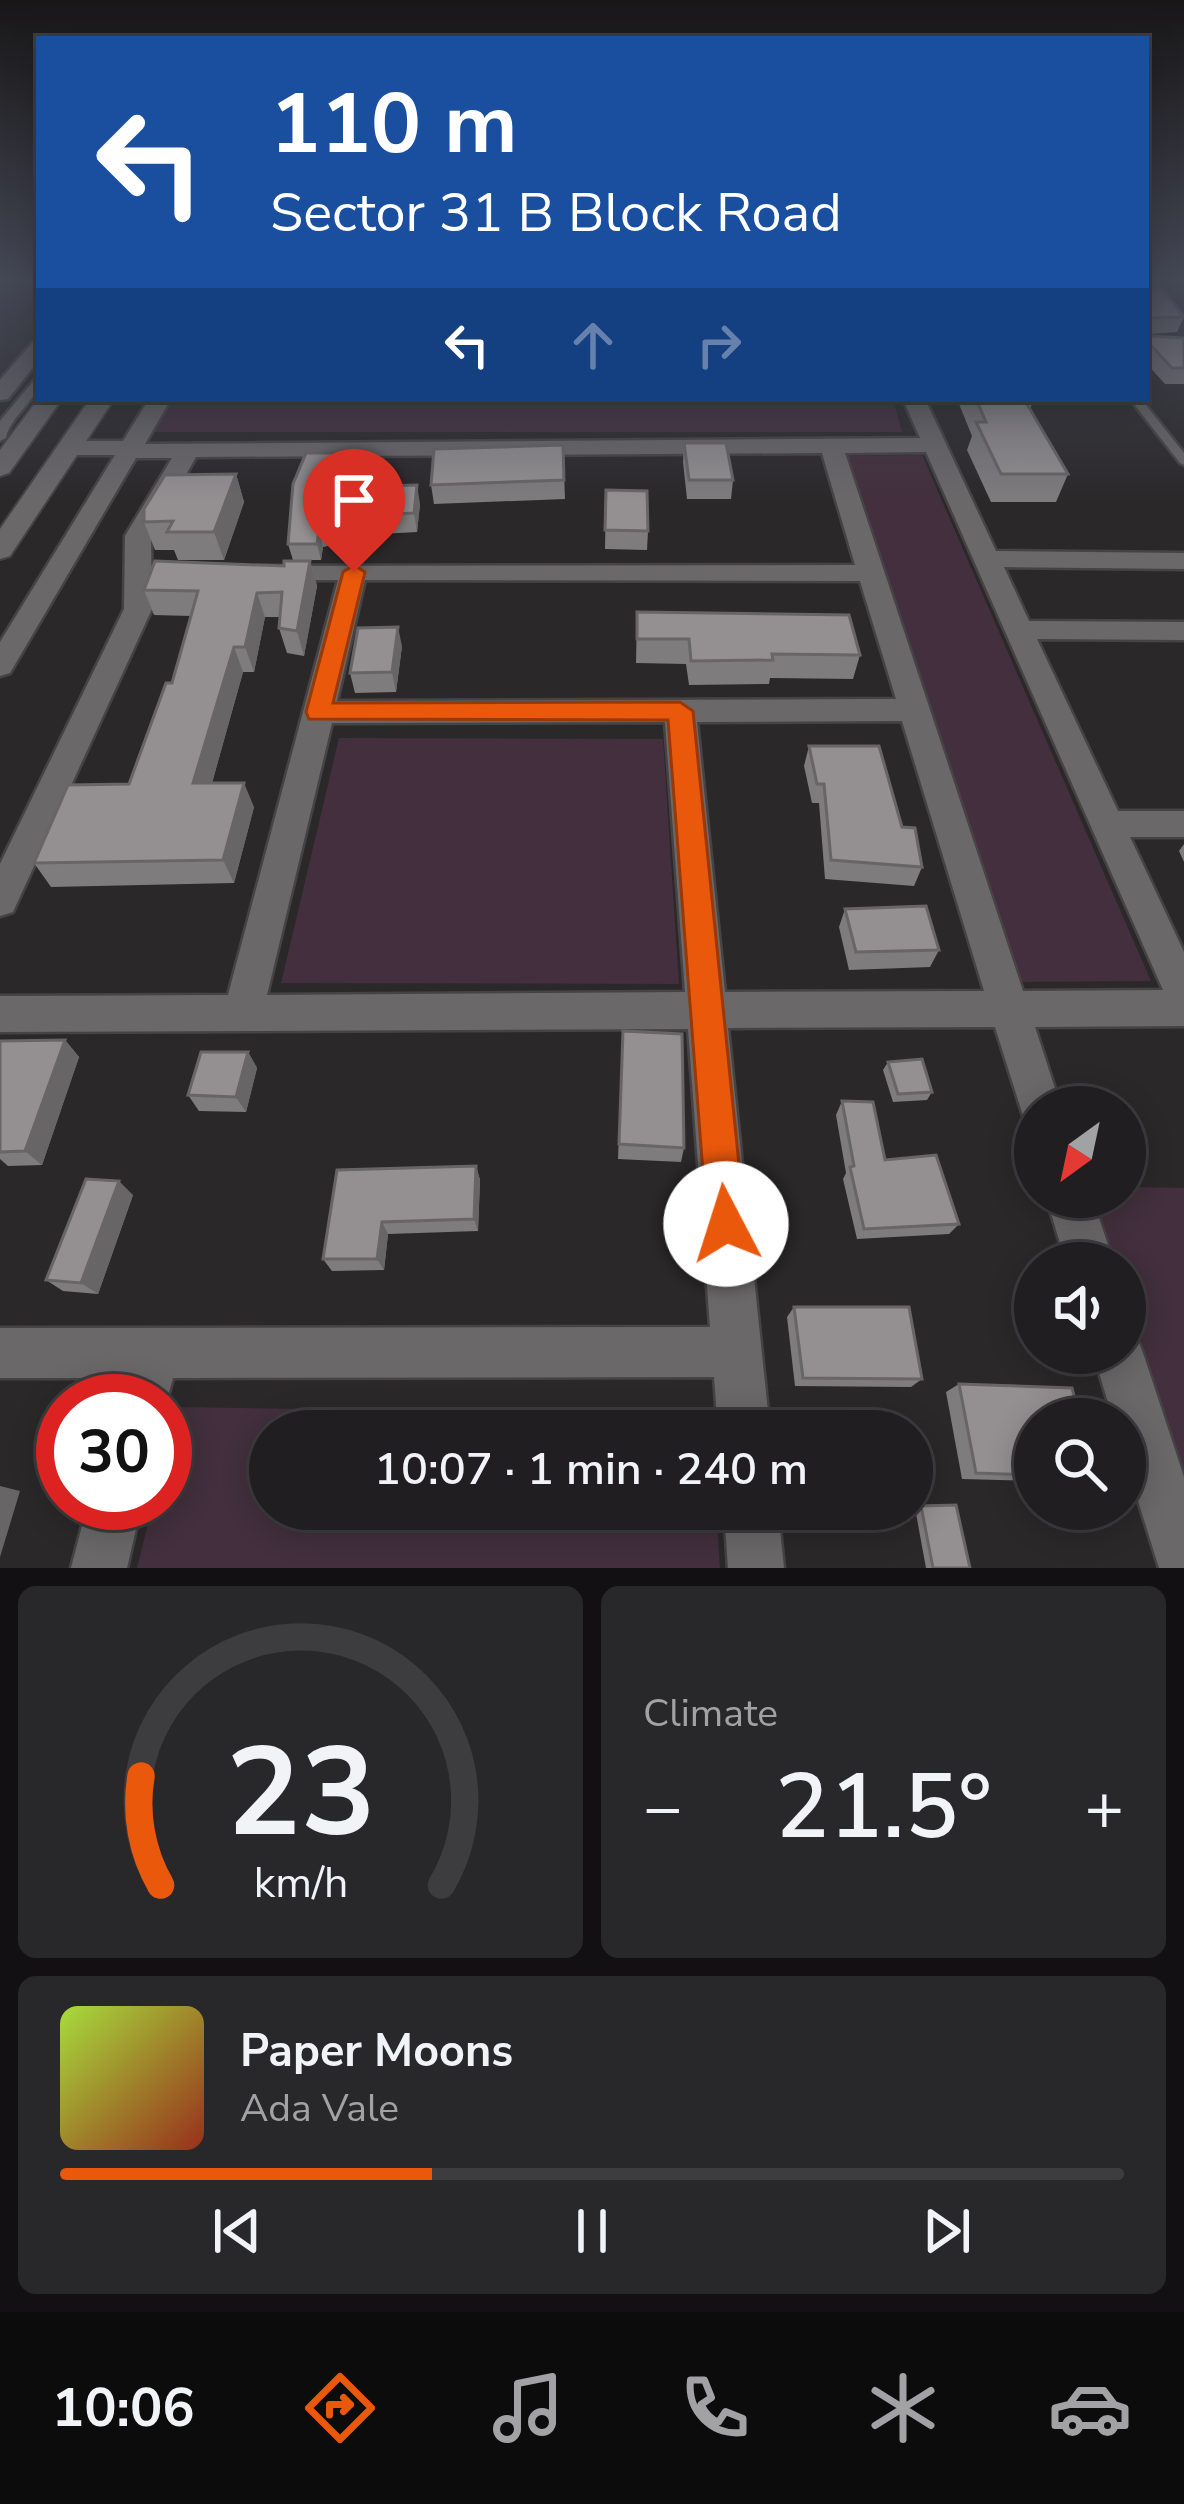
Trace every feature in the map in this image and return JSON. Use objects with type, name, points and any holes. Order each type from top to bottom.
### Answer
[{"type":"street","points":[[3,388],[31,355]]},
{"type":"street","points":[[2,451],[47,402]]},
{"type":"street","points":[[0,550],[100,402]]},
{"type":"street","points":[[0,666],[158,402]]},
{"type":"street","points":[[915,402],[1184,994]]},
{"type":"street","points":[[831,446],[1033,1086]]},
{"type":"street","points":[[69,448],[936,446]]},
{"type":"street","points":[[0,901],[138,609],[151,573],[135,552],[138,536],[176,447]]},
{"type":"street","points":[[994,570],[1184,561]]},
{"type":"street","points":[[235,572],[870,572]]},
{"type":"street","points":[[243,1012],[354,572]]},
{"type":"street","points":[[1020,630],[1184,631]]},
{"type":"street","points":[[318,712],[914,710]]},
{"type":"street","points":[[680,711],[742,1410]]},
{"type":"street","points":[[1108,824],[1184,824]]},
{"type":"street","points":[[0,1014],[1184,1008]]},
{"type":"street","points":[[149,1374],[154,1352]]},
{"type":"street","points":[[0,1353],[737,1352]]},
{"type":"street","points":[[1125,1374],[1184,1561]]},
{"type":"street","points":[[99,1568],[109,1530]]},
{"type":"street","points":[[753,1530],[756,1568]]},
{"type":"lane","points":[[2,451],[2,424],[36,384]]},
{"type":"lane","points":[[1137,402],[1184,461]]},
{"type":"shaded area","points":[[169,402],[894,402],[902,432],[152,432]]},
{"type":"shaded area","points":[[922,455],[1151,981],[1019,982],[843,456]]},
{"type":"shaded area","points":[[339,738],[663,739],[679,984],[281,983]]},
{"type":"shaded area","points":[[1146,1187],[1184,1188],[1184,1471],[1146,1355],[1146,1242],[1109,1242],[1101,1218],[1146,1218]]},
{"type":"shaded area","points":[[192,1407],[376,1410],[249,1410],[249,1530],[717,1530],[720,1568],[137,1568],[146,1530],[192,1530]]},
{"type":"building","points":[[1160,355],[1184,355],[1184,368],[1172,368]]},
{"type":"building","points":[[977,402],[1026,402],[1068,474],[1001,474],[976,422],[986,422]]},
{"type":"building","points":[[684,443],[726,443],[733,480],[689,480]]},
{"type":"building","points":[[563,445],[564,480],[431,485],[434,449]]},
{"type":"building","points":[[306,453],[349,453],[338,486],[326,486],[324,530],[319,530],[317,544],[288,544],[293,484]]},
{"type":"building","points":[[236,474],[214,532],[167,532],[173,521],[144,522],[144,509],[165,475]]},
{"type":"building","points":[[417,485],[414,513],[375,515],[379,486]]},
{"type":"building","points":[[606,490],[647,491],[648,531],[605,530]]},
{"type":"building","points":[[155,561],[284,566],[284,561],[310,561],[297,631],[279,628],[282,592],[257,593],[245,647],[234,647],[193,783],[244,783],[223,860],[34,863],[68,785],[129,784],[166,683],[172,683],[198,591],[144,590]]},
{"type":"building","points":[[637,612],[849,615],[860,655],[772,654],[773,660],[691,661],[689,639],[637,639]]},
{"type":"building","points":[[398,627],[392,672],[350,673],[358,628]]},
{"type":"building","points":[[809,746],[879,746],[902,827],[915,828],[922,867],[831,860],[824,784],[817,784]]},
{"type":"building","points":[[926,906],[939,950],[856,952],[845,909]]},
{"type":"building","points":[[623,1031],[682,1034],[684,1148],[619,1144]]},
{"type":"building","points":[[65,1040],[25,1151],[0,1152],[0,1041]]},
{"type":"building","points":[[201,1052],[248,1052],[236,1097],[188,1095]]},
{"type":"building","points":[[922,1059],[932,1092],[898,1094],[888,1062]]},
{"type":"building","points":[[842,1101],[873,1102],[885,1160],[936,1155],[959,1224],[864,1229]]},
{"type":"building","points":[[476,1166],[474,1219],[382,1222],[377,1259],[323,1259],[337,1170]]},
{"type":"building","points":[[86,1179],[119,1181],[81,1283],[46,1280]]},
{"type":"building","points":[[794,1307],[909,1307],[922,1379],[803,1378]]},
{"type":"building","points":[[959,1384],[1072,1388],[1075,1398],[1014,1398],[1014,1474],[976,1473]]},
{"type":"building","points":[[956,1505],[970,1568],[933,1568],[926,1530],[933,1530],[933,1506]]},
{"type":"route","points":[[354,572],[318,712],[680,711],[726,1224]]}]
